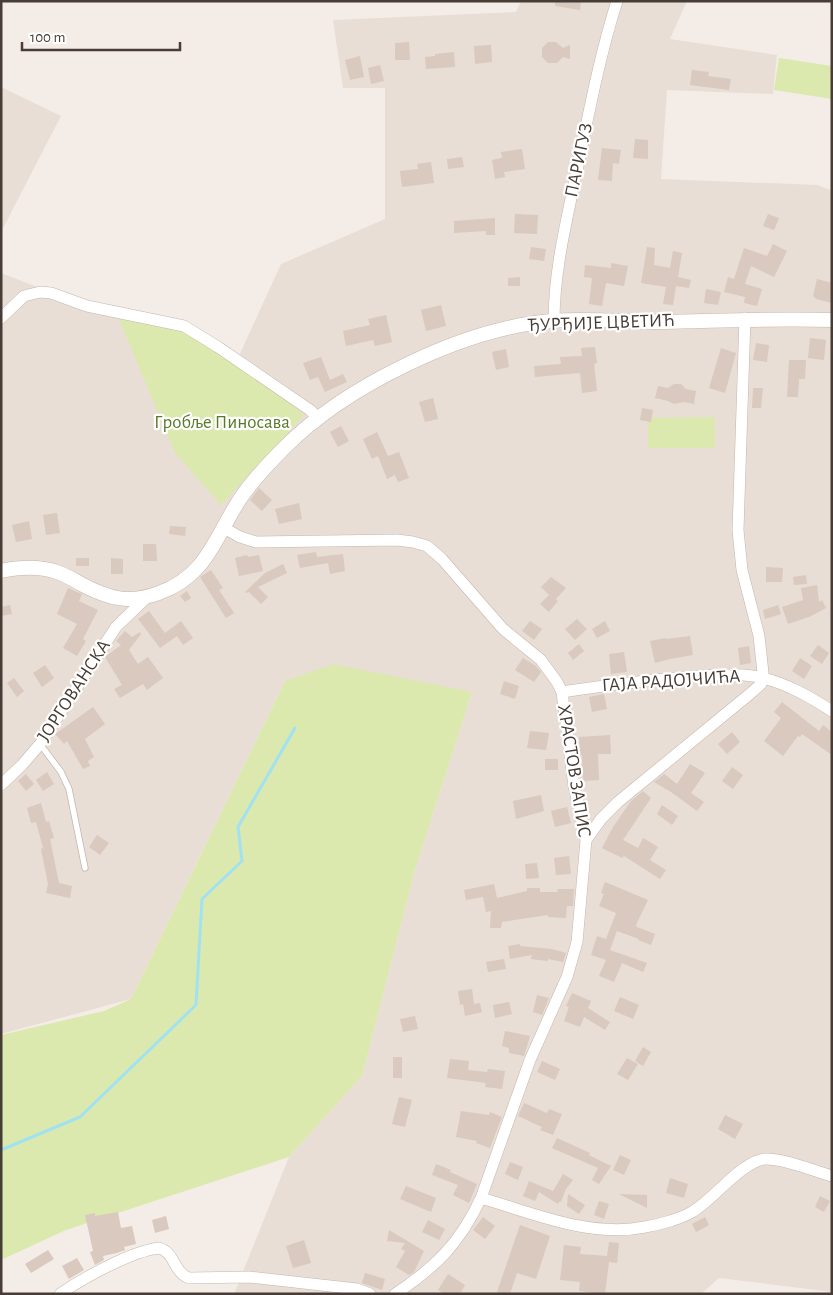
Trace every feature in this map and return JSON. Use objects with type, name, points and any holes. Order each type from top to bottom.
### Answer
[{"type":"street","name":"ПАРИГУЗ","points":[[554,321],[558,264],[593,95],[617,1]]},
{"type":"street","points":[[1,318],[24,296],[40,292],[51,293],[87,306],[184,326],[238,360],[310,410],[318,418]]},
{"type":"street","name":"ЂУРЂИЈЕ ЦВЕТИЋ","points":[[1,571],[28,567],[48,569],[61,573],[100,594],[132,600],[148,597],[172,588],[186,580],[208,556],[247,488],[283,449],[318,418],[360,390],[426,355],[499,330],[526,324],[554,321],[661,322],[745,318],[832,320]]},
{"type":"street","points":[[586,840],[601,819],[653,773],[757,688],[763,678],[759,636],[742,570],[738,530],[745,318]]},
{"type":"street","name":"ХРАСТОВ ЗАПИС","points":[[224,528],[240,537],[256,542],[397,540],[426,546],[442,559],[503,630],[541,660],[562,692],[579,812],[586,840],[577,942],[573,959],[567,977],[530,1060],[481,1198],[471,1219],[449,1250],[420,1277],[394,1294]]},
{"type":"street","name":"ЈОРГОВАНСКА","points":[[1,785],[40,744],[116,627],[148,597]]},
{"type":"street","name":"ГАЈА РАДОЈЧИЋА","points":[[562,692],[682,677],[745,675],[763,678],[799,692],[832,710]]},
{"type":"street","points":[[579,812],[601,819]]},
{"type":"street","points":[[481,1198],[568,1224],[610,1230],[633,1229],[644,1228],[692,1212],[751,1164],[764,1159],[778,1160],[832,1176]]},
{"type":"street","points":[[60,1294],[76,1283],[134,1255],[159,1248],[169,1253],[180,1274],[189,1278],[250,1277],[357,1289],[370,1294]]},
{"type":"lane","points":[[40,744],[61,772],[69,788],[84,868]]},
{"type":"shaded area","points":[[521,1],[687,1],[670,39],[777,55],[773,94],[667,90],[661,179],[818,185],[832,191],[832,1292],[719,1278],[701,1294],[234,1294],[289,1157],[362,1076],[415,870],[472,692],[285,681],[131,999],[1,1034],[1,273],[237,360],[281,264],[385,219],[385,88],[343,88],[333,20],[516,12]]},
{"type":"shaded area","points":[[1,87],[61,116],[1,232]]},
{"type":"green space","points":[[779,58],[832,66],[832,99],[774,90]]},
{"type":"green space","name":"Гробље Пиносава","points":[[118,317],[158,323],[188,334],[269,387],[304,415],[221,505],[175,453]]},
{"type":"green space","points":[[715,417],[715,448],[648,448],[648,418]]},
{"type":"green space","points":[[334,664],[472,692],[415,870],[362,1076],[289,1157],[66,1230],[1,1260],[1,1035],[104,1011],[131,999],[285,681]]},
{"type":"building","points":[[555,1],[581,1],[580,10],[555,6]]},
{"type":"building","points":[[409,42],[410,60],[395,60],[395,43]]},
{"type":"building","points":[[548,42],[556,42],[563,48],[570,45],[570,59],[563,57],[557,63],[548,63],[542,57],[542,48]]},
{"type":"building","points":[[491,45],[492,62],[475,64],[474,46]]},
{"type":"building","points":[[454,52],[455,67],[426,69],[425,57]]},
{"type":"building","points":[[360,56],[364,77],[350,80],[345,60]]},
{"type":"building","points":[[380,65],[384,81],[371,84],[368,68]]},
{"type":"building","points":[[692,70],[709,72],[708,76],[731,79],[729,90],[690,85]]},
{"type":"building","points":[[635,139],[648,140],[648,159],[633,158]]},
{"type":"building","points":[[602,148],[621,150],[619,164],[613,163],[612,181],[598,180]]},
{"type":"building","points":[[522,149],[525,169],[504,172],[505,177],[495,179],[492,160],[502,158],[501,152]]},
{"type":"building","points":[[462,157],[464,167],[448,169],[447,159]]},
{"type":"building","points":[[431,162],[434,183],[402,187],[400,171],[418,169],[417,164]]},
{"type":"building","points":[[515,214],[538,215],[537,234],[514,233]]},
{"type":"building","points":[[768,214],[779,218],[774,230],[763,226]]},
{"type":"building","points":[[495,218],[495,235],[486,235],[486,231],[454,233],[454,221]]},
{"type":"building","points":[[773,244],[787,251],[774,277],[751,266],[745,284],[762,289],[757,306],[744,303],[745,297],[724,292],[728,277],[734,279],[744,248],[767,256]]},
{"type":"building","points":[[531,247],[546,249],[544,261],[529,259]]},
{"type":"building","points":[[647,247],[655,248],[654,265],[670,268],[673,251],[682,253],[678,277],[691,280],[689,288],[676,286],[673,305],[663,304],[666,287],[641,283]]},
{"type":"building","points":[[611,263],[628,266],[624,286],[606,283],[602,306],[589,304],[592,278],[584,277],[585,265],[611,268]]},
{"type":"building","points":[[520,277],[520,286],[508,286],[508,278]]},
{"type":"building","points":[[817,279],[832,283],[832,303],[816,299],[813,296]]},
{"type":"building","points":[[706,289],[721,292],[718,305],[704,303]]},
{"type":"building","points":[[441,305],[446,326],[426,331],[421,310]]},
{"type":"building","points":[[386,315],[392,342],[375,346],[373,340],[346,346],[343,331],[370,325],[368,319]]},
{"type":"building","points":[[810,338],[826,340],[824,360],[808,358]]},
{"type":"building","points":[[756,343],[769,345],[767,362],[753,360]]},
{"type":"building","points":[[595,347],[597,363],[594,364],[597,391],[582,393],[580,373],[535,377],[534,366],[561,364],[560,357],[582,356],[581,348]]},
{"type":"building","points":[[721,348],[736,353],[725,393],[709,388]]},
{"type":"building","points":[[506,349],[509,367],[496,370],[492,352]]},
{"type":"building","points":[[321,357],[330,380],[343,374],[347,382],[325,392],[318,377],[310,380],[303,363]]},
{"type":"building","points":[[789,360],[806,360],[805,379],[799,379],[798,397],[787,397]]},
{"type":"building","points":[[674,384],[681,384],[686,389],[696,391],[694,404],[684,402],[674,404],[655,398],[658,386],[668,388]]},
{"type":"building","points":[[753,388],[763,388],[761,408],[752,408]]},
{"type":"building","points":[[433,398],[438,419],[425,422],[419,402]]},
{"type":"building","points":[[642,408],[653,410],[651,422],[640,420]]},
{"type":"building","points":[[341,426],[349,441],[338,447],[330,432]]},
{"type":"building","points":[[377,432],[388,456],[399,452],[409,478],[398,482],[395,475],[387,479],[378,456],[372,459],[363,439]]},
{"type":"building","points":[[259,488],[272,500],[262,511],[250,500]]},
{"type":"building","points":[[299,503],[302,519],[279,524],[275,509]]},
{"type":"building","points":[[57,513],[60,533],[46,535],[43,515]]},
{"type":"building","points":[[29,521],[32,539],[16,542],[12,525]]},
{"type":"building","points":[[170,526],[186,527],[185,536],[169,534]]},
{"type":"building","points":[[143,544],[156,544],[157,561],[143,561]]},
{"type":"building","points":[[316,552],[317,557],[343,554],[345,571],[330,574],[328,563],[300,568],[297,555]]},
{"type":"building","points":[[247,555],[248,557],[259,555],[263,571],[239,576],[235,558]]},
{"type":"building","points":[[76,558],[89,558],[89,566],[76,566]]},
{"type":"building","points":[[111,558],[123,559],[123,574],[111,574]]},
{"type":"building","points":[[283,564],[287,573],[258,587],[268,597],[261,604],[249,592],[245,592],[265,573]]},
{"type":"building","points":[[766,567],[783,568],[782,582],[766,582]]},
{"type":"building","points":[[211,570],[223,588],[219,590],[234,613],[226,618],[200,577]]},
{"type":"building","points":[[806,575],[807,584],[794,585],[793,577]]},
{"type":"building","points":[[551,577],[566,588],[556,599],[558,601],[549,612],[540,604],[549,595],[541,587]]},
{"type":"building","points":[[817,585],[819,602],[822,600],[826,608],[809,617],[788,624],[782,607],[803,600],[801,588]]},
{"type":"building","points":[[68,588],[82,594],[79,601],[98,610],[83,639],[86,641],[77,656],[63,648],[77,624],[57,614]]},
{"type":"building","points":[[187,591],[191,598],[185,602],[180,596]]},
{"type":"building","points":[[10,605],[12,614],[1,616],[1,607]]},
{"type":"building","points":[[778,605],[781,614],[765,619],[763,610]]},
{"type":"building","points":[[149,611],[165,633],[181,621],[193,638],[183,645],[177,636],[160,648],[138,619]]},
{"type":"building","points":[[577,619],[587,629],[575,640],[565,629]]},
{"type":"building","points":[[530,621],[542,629],[534,640],[522,631]]},
{"type":"building","points":[[605,621],[610,631],[597,638],[592,629]]},
{"type":"building","points":[[125,631],[132,637],[140,632],[141,634],[129,650],[138,664],[148,657],[163,678],[147,690],[143,684],[120,698],[114,689],[122,685],[105,657],[121,645],[116,641]]},
{"type":"building","points":[[690,636],[693,655],[655,663],[650,641]]},
{"type":"building","points":[[579,644],[584,651],[573,660],[568,653]]},
{"type":"building","points":[[818,645],[829,653],[822,664],[810,656]]},
{"type":"building","points":[[749,646],[751,663],[740,665],[738,648]]},
{"type":"building","points":[[624,652],[627,672],[611,674],[609,654]]},
{"type":"building","points":[[523,658],[536,666],[541,672],[534,682],[515,670]]},
{"type":"building","points":[[800,658],[812,666],[804,679],[792,671]]},
{"type":"building","points":[[45,665],[54,678],[42,687],[33,673]]},
{"type":"building","points":[[14,678],[24,691],[17,697],[7,683]]},
{"type":"building","points":[[504,681],[519,686],[515,699],[500,694]]},
{"type":"building","points":[[604,694],[607,709],[592,712],[589,697]]},
{"type":"building","points":[[782,702],[819,731],[823,725],[832,732],[832,755],[802,734],[800,737],[798,736],[783,756],[764,741],[781,718],[774,712]]},
{"type":"building","points":[[93,707],[105,724],[85,739],[94,757],[88,761],[90,766],[83,769],[67,741],[64,744],[55,734]]},
{"type":"building","points":[[530,731],[549,733],[546,750],[527,748]]},
{"type":"building","points":[[732,732],[740,742],[727,754],[718,744]]},
{"type":"building","points":[[610,735],[611,754],[598,754],[599,780],[583,781],[579,737]]},
{"type":"building","points":[[545,759],[558,759],[558,770],[545,770]]},
{"type":"building","points":[[690,764],[705,773],[691,793],[704,802],[697,811],[654,782],[664,774],[677,784]]},
{"type":"building","points":[[732,767],[743,775],[733,789],[722,781]]},
{"type":"building","points":[[47,772],[54,784],[43,791],[36,780]]},
{"type":"building","points":[[26,774],[34,784],[26,791],[18,781]]},
{"type":"building","points":[[643,791],[651,798],[623,840],[638,848],[643,838],[658,847],[650,860],[666,870],[660,879],[624,856],[622,858],[602,848],[613,827],[631,801]]},
{"type":"building","points":[[541,795],[544,811],[516,819],[513,801]]},
{"type":"building","points":[[41,803],[46,822],[49,821],[54,838],[50,839],[59,883],[72,886],[70,898],[46,893],[48,884],[41,849],[43,848],[36,822],[31,823],[27,808]]},
{"type":"building","points":[[662,805],[678,816],[672,825],[657,814]]},
{"type":"building","points":[[567,807],[571,823],[555,827],[551,811]]},
{"type":"building","points":[[97,835],[109,843],[100,855],[89,847]]},
{"type":"building","points":[[569,856],[571,874],[556,875],[554,858]]},
{"type":"building","points":[[537,863],[539,878],[526,879],[525,864]]},
{"type":"building","points":[[605,882],[648,900],[636,925],[655,934],[651,945],[617,931],[610,950],[647,963],[643,972],[622,963],[614,982],[599,976],[606,960],[591,955],[597,936],[606,939],[616,913],[599,906],[604,894],[601,893]]},
{"type":"building","points":[[494,884],[497,898],[527,891],[527,888],[540,888],[540,892],[574,889],[573,906],[567,906],[566,918],[548,917],[548,915],[502,922],[501,928],[490,928],[491,911],[486,912],[483,897],[466,900],[464,890]]},
{"type":"building","points":[[520,944],[520,946],[552,949],[566,953],[563,962],[548,959],[548,961],[531,959],[532,955],[510,959],[508,946]]},
{"type":"building","points":[[504,959],[506,969],[488,972],[486,962]]},
{"type":"building","points":[[472,989],[474,1004],[480,1003],[482,1012],[465,1016],[463,1004],[460,1005],[458,991]]},
{"type":"building","points":[[572,993],[591,1001],[588,1008],[610,1022],[605,1030],[584,1017],[580,1027],[564,1021],[569,1007],[566,1006]]},
{"type":"building","points":[[537,995],[549,998],[542,1015],[533,1012]]},
{"type":"building","points":[[620,997],[639,1005],[633,1019],[614,1011]]},
{"type":"building","points":[[509,1002],[512,1014],[495,1018],[493,1005]]},
{"type":"building","points":[[415,1016],[418,1029],[403,1032],[400,1019]]},
{"type":"building","points":[[505,1031],[530,1036],[524,1056],[509,1053],[509,1048],[502,1046]]},
{"type":"building","points":[[643,1047],[651,1052],[643,1066],[635,1061]]},
{"type":"building","points":[[393,1057],[402,1057],[402,1078],[393,1078]]},
{"type":"building","points":[[627,1058],[638,1064],[628,1080],[617,1074]]},
{"type":"building","points":[[450,1059],[469,1061],[468,1070],[487,1072],[488,1069],[505,1071],[502,1089],[485,1087],[486,1083],[447,1078]]},
{"type":"building","points":[[542,1061],[560,1069],[555,1080],[537,1072]]},
{"type":"building","points":[[399,1097],[412,1100],[405,1127],[392,1124]]},
{"type":"building","points":[[524,1103],[547,1113],[549,1109],[562,1114],[553,1135],[540,1130],[542,1127],[518,1116]]},
{"type":"building","points":[[461,1111],[489,1115],[490,1112],[502,1117],[490,1148],[476,1143],[477,1141],[456,1137]]},
{"type":"building","points":[[725,1115],[743,1124],[735,1139],[718,1129]]},
{"type":"building","points":[[557,1138],[590,1153],[589,1155],[611,1166],[599,1184],[592,1180],[598,1168],[552,1148]]},
{"type":"building","points":[[620,1155],[631,1160],[624,1175],[613,1170]]},
{"type":"building","points":[[510,1162],[523,1167],[518,1180],[505,1174]]},
{"type":"building","points":[[436,1164],[477,1184],[469,1203],[453,1195],[458,1185],[432,1175]]},
{"type":"building","points":[[563,1174],[573,1180],[558,1204],[539,1192],[535,1201],[523,1196],[529,1181],[553,1191]]},
{"type":"building","points":[[670,1178],[688,1184],[684,1198],[666,1193]]},
{"type":"building","points":[[406,1186],[436,1198],[431,1212],[400,1199]]},
{"type":"building","points":[[568,1194],[585,1205],[579,1214],[567,1206]]},
{"type":"building","points":[[619,1194],[647,1195],[647,1208]]},
{"type":"building","points":[[820,1196],[830,1201],[824,1212],[815,1207]]},
{"type":"building","points":[[599,1201],[609,1204],[604,1219],[594,1215]]},
{"type":"building","points":[[118,1212],[121,1228],[132,1226],[136,1244],[124,1247],[125,1250],[117,1253],[103,1256],[104,1260],[95,1265],[90,1252],[93,1251],[85,1215],[95,1213],[95,1216]]},
{"type":"building","points":[[166,1216],[169,1229],[155,1233],[152,1220]]},
{"type":"building","points":[[483,1217],[495,1226],[485,1239],[473,1230]]},
{"type":"building","points":[[705,1217],[709,1225],[696,1232],[692,1224]]},
{"type":"building","points":[[428,1220],[445,1229],[439,1240],[422,1232]]},
{"type":"building","points":[[520,1225],[550,1236],[536,1279],[517,1273],[510,1294],[502,1294],[497,1292]]},
{"type":"building","points":[[389,1230],[424,1251],[414,1272],[409,1275],[396,1267],[405,1251],[401,1249],[405,1243],[387,1241]]},
{"type":"building","points":[[304,1240],[311,1263],[293,1268],[286,1246]]},
{"type":"building","points":[[609,1242],[619,1243],[617,1263],[609,1262],[605,1294],[579,1291],[580,1282],[560,1280],[564,1245],[581,1247],[580,1254],[607,1256]]},
{"type":"building","points":[[48,1250],[54,1259],[31,1273],[25,1264]]},
{"type":"building","points":[[77,1258],[84,1270],[69,1279],[62,1266]]},
{"type":"building","points":[[365,1273],[385,1279],[382,1290],[362,1283]]},
{"type":"building","points":[[448,1274],[465,1285],[460,1294],[444,1294],[438,1290]]},
{"type":"waterway","points":[[1,1150],[80,1117],[196,1005],[202,899],[242,861],[238,827],[295,728]]}]
